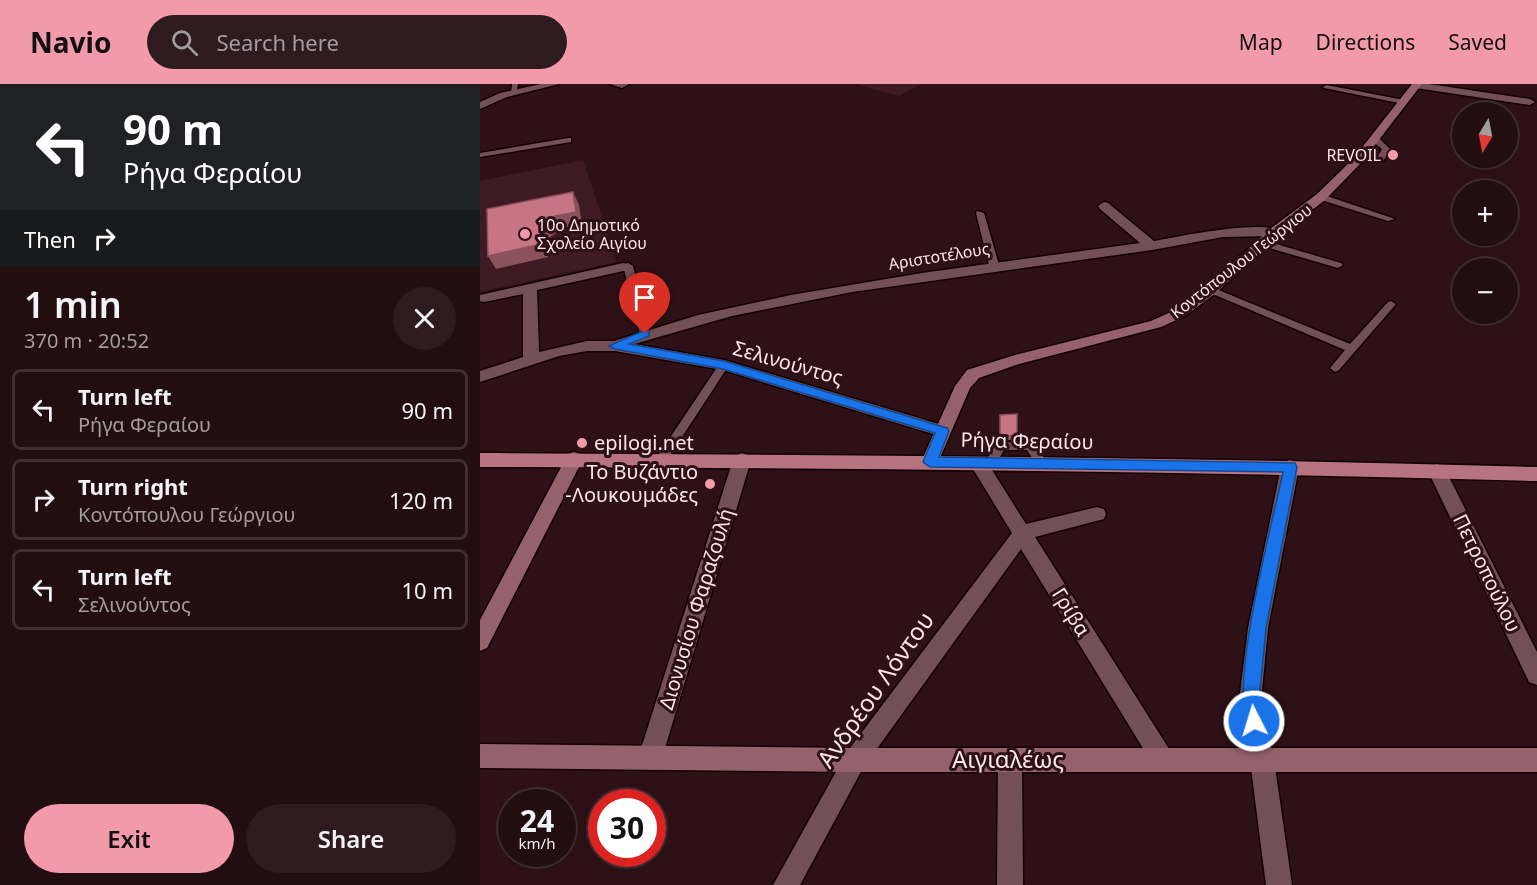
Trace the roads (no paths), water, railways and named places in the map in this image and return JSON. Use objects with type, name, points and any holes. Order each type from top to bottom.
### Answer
[{"type":"main road","name":"Κοντόπουλου Γεώργιου","points":[[930,462],[963,386],[973,374],[1015,360],[1156,324],[1180,313],[1210,290],[1275,232],[1321,197],[1358,161],[1416,85]]},
{"type":"main road","points":[[480,641],[574,459]]},
{"type":"main road","name":"Ρήγα Φεραίου","points":[[480,460],[930,462],[1290,467],[1537,474]]},
{"type":"main road","name":"Αιγιαλέως","points":[[480,756],[855,760],[1537,760]]},
{"type":"street","points":[[480,106],[514,89],[554,84]]},
{"type":"street","points":[[1416,85],[1530,102]]},
{"type":"street","points":[[1104,206],[1152,246]]},
{"type":"street","name":"Αριστοτέλους","points":[[615,346],[705,315],[747,306],[994,265],[1152,246],[1255,229],[1275,232]]},
{"type":"street","points":[[484,298],[622,267]]},
{"type":"street","points":[[530,288],[531,358]]},
{"type":"street","name":"Σελινούντος","points":[[480,377],[531,358],[576,347],[615,346],[724,365],[943,431]]},
{"type":"street","name":"Διονυσίου Φαραζουλή","points":[[650,758],[742,460]]},
{"type":"street","name":"Γρίβα","points":[[985,464],[1022,533],[1163,760]]},
{"type":"street","points":[[1279,885],[1262,760],[1250,701],[1258,628],[1290,467]]},
{"type":"street","name":"Πετροπούλου","points":[[1437,471],[1537,675]]},
{"type":"street","points":[[1022,533],[1097,514]]},
{"type":"street","name":"Ανδρέου Λόντου","points":[[786,885],[855,760],[1022,533]]},
{"type":"street","points":[[1010,760],[1010,885]]},
{"type":"lane","points":[[613,84],[622,86],[626,84]]},
{"type":"lane","points":[[1326,87],[1404,102]]},
{"type":"lane","points":[[480,155],[568,140]]},
{"type":"lane","points":[[1321,197],[1390,219]]},
{"type":"lane","points":[[980,213],[994,265]]},
{"type":"lane","points":[[1262,243],[1338,265]]},
{"type":"lane","points":[[622,267],[628,266],[645,334]]},
{"type":"lane","points":[[1210,290],[1352,349]]},
{"type":"lane","points":[[1335,368],[1390,304]]},
{"type":"lane","points":[[661,460],[724,365]]},
{"type":"place","name":"REVOIL","points":[[1393,155]]},
{"type":"place","name":"10o Δημοτικό Σχολείο Αιγίου","points":[[525,234]]},
{"type":"place","name":"epilogi.net","points":[[582,443]]},
{"type":"place","name":"Το Βυζάντιο -Λουκουμάδες","points":[[710,484]]}]
